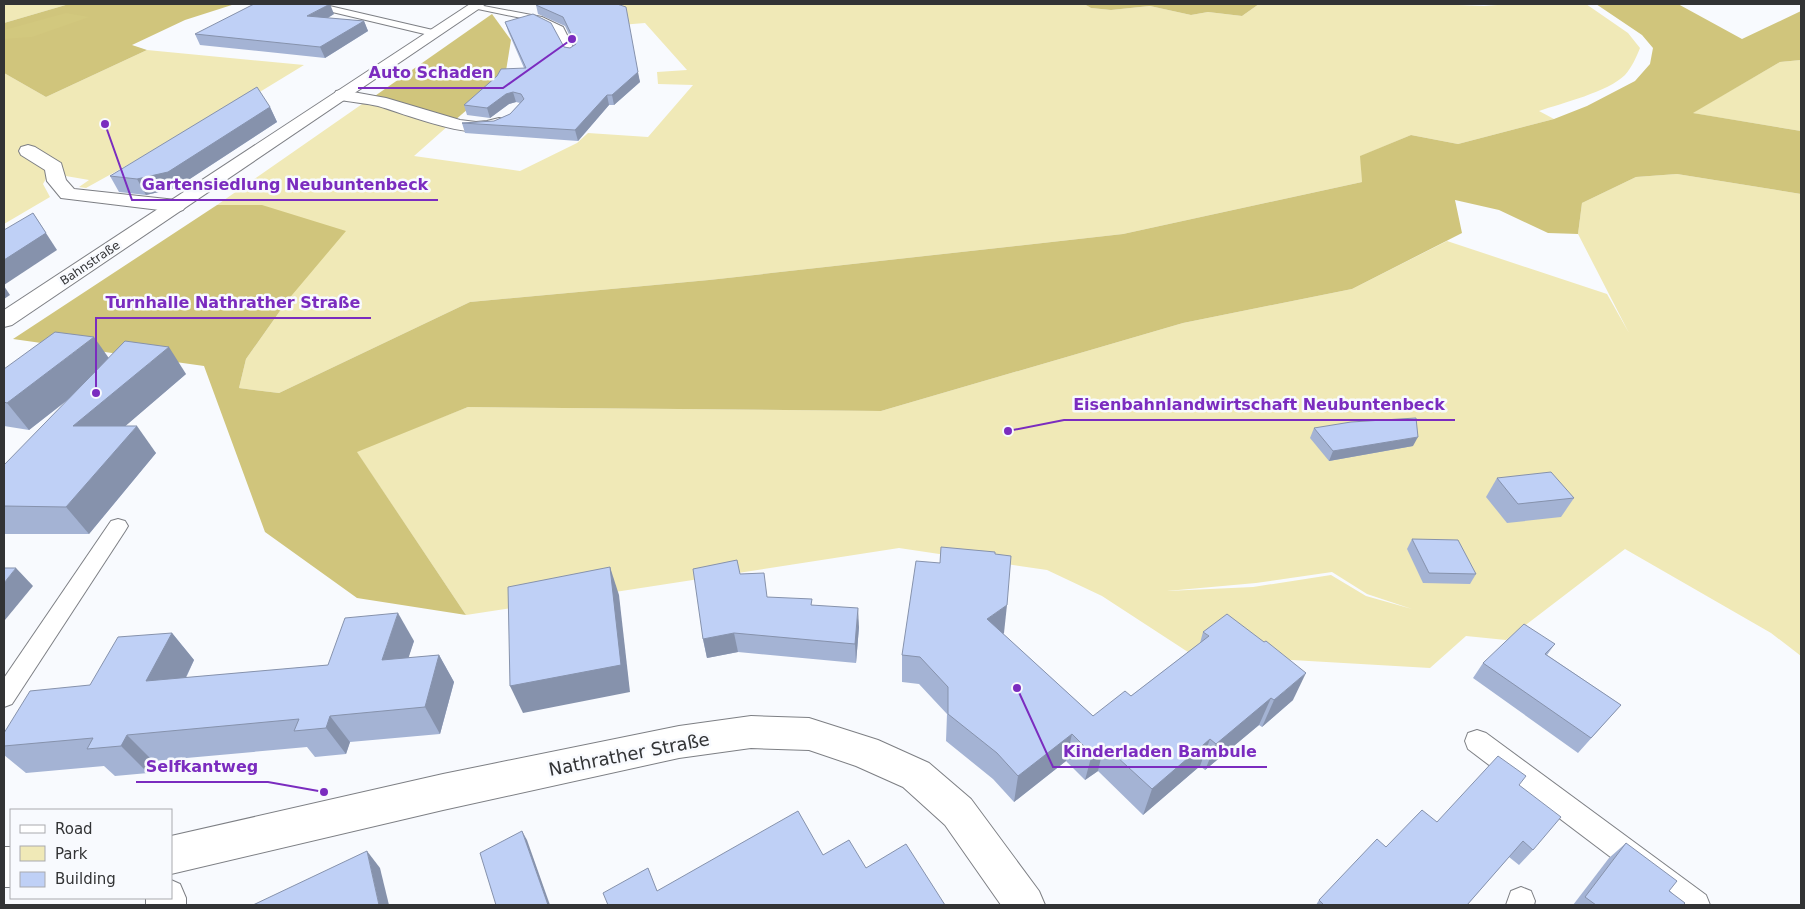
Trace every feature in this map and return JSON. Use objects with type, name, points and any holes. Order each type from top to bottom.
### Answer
[{"type":"street","name":"Bahnstraße","points":[[4,320],[477,5]]},
{"type":"street","points":[[342,95],[386,103],[448,123],[473,126],[496,125],[510,115]]},
{"type":"street","points":[[28,151],[54,167],[57,180],[68,194],[176,206]]},
{"type":"street","name":"Nathrather Straße","points":[[172,854],[443,792],[680,742],[751,732],[809,734],[865,752],[916,775],[958,812],[1025,905]]},
{"type":"lane","points":[[310,4],[434,33]]},
{"type":"lane","points":[[477,5],[539,19],[559,29],[571,53]]},
{"type":"lane","points":[[4,697],[118,526]]},
{"type":"lane","points":[[1477,741],[1696,905]]},
{"type":"green space","points":[[4,4],[69,4],[4,23]]},
{"type":"green space","points":[[600,4],[1084,4],[1091,8],[1111,10],[1150,6],[1191,15],[1208,12],[1242,16],[1259,4],[1432,4],[1484,6],[1586,4],[1628,33],[1640,48],[1630,69],[1608,87],[1539,111],[1554,119],[1458,144],[1411,135],[1361,156],[1362,182],[1123,234],[709,280],[470,302],[279,393],[239,388],[246,359],[287,301],[217,205],[365,102],[449,125],[414,156],[520,171],[577,143],[588,133],[648,137],[693,85],[658,84],[657,72],[687,70],[645,23],[608,26]]},
{"type":"green space","points":[[147,50],[304,65],[161,152],[151,152],[86,188],[79,187],[89,180],[60,175],[47,177],[43,184],[50,197],[4,224],[4,73],[46,97]]},
{"type":"green space","points":[[1801,60],[1801,131],[1692,113],[1780,62]]},
{"type":"green space","points":[[1677,174],[1801,194],[1801,656],[1771,633],[1625,549],[1506,640],[1466,636],[1430,668],[1191,654],[1102,596],[1047,570],[899,548],[466,615],[356,451],[468,407],[881,411],[1183,323],[1352,289],[1447,241],[1607,294],[1629,333],[1578,234],[1582,203],[1636,177]],"holes":[[[1332,572],[1367,594],[1412,609],[1366,596],[1331,575],[1253,587],[1167,591],[1256,583]]]},
{"type":"shaded area","points":[[69,4],[235,4],[185,20],[132,45],[147,50],[46,97],[4,73],[4,23]]},
{"type":"shaded area","points":[[1084,4],[1259,4],[1242,16],[1208,12],[1191,15],[1150,6],[1111,10],[1091,8]]},
{"type":"shaded area","points":[[1596,4],[1678,4],[1742,39],[1801,11],[1801,60],[1780,62],[1693,113],[1801,131],[1801,194],[1677,174],[1636,177],[1582,203],[1578,234],[1548,233],[1499,210],[1455,200],[1462,233],[1352,289],[1183,323],[881,411],[468,407],[357,452],[466,615],[357,598],[265,532],[204,366],[13,339],[217,205],[262,205],[346,231],[287,301],[246,359],[239,388],[279,393],[470,302],[709,280],[1123,234],[1362,182],[1360,156],[1411,135],[1458,144],[1554,119],[1587,106],[1635,81],[1650,64],[1653,48],[1642,35]]},
{"type":"shaded area","points":[[66,13],[89,17],[32,37],[4,39],[4,30]]},
{"type":"shaded area","points":[[492,14],[511,40],[505,77],[454,121],[372,98]]},
{"type":"building","points":[[254,4],[330,4],[307,16],[364,21],[320,47],[195,34]]},
{"type":"building","points":[[536,4],[617,4],[626,7],[638,72],[612,95],[607,95],[575,130],[462,123],[494,121],[510,114],[524,99],[521,94],[513,92],[506,94],[487,108],[464,105],[497,76],[501,69],[526,68],[505,22],[533,14],[551,23],[564,47],[570,48],[576,44],[563,17]]},
{"type":"building","points":[[257,87],[270,107],[168,172],[137,179],[110,176]]},
{"type":"building","points":[[33,213],[46,233],[4,260],[4,230]]},
{"type":"building","points":[[55,332],[94,337],[7,403],[4,402],[4,369]]},
{"type":"building","points":[[125,341],[169,347],[73,426],[137,426],[66,507],[4,506],[4,465]]},
{"type":"building","points":[[1416,418],[1418,437],[1333,451],[1314,428],[1351,422]]},
{"type":"building","points":[[1551,472],[1574,498],[1518,504],[1497,478]]},
{"type":"building","points":[[1412,539],[1458,540],[1476,574],[1429,573]]},
{"type":"building","points":[[941,547],[995,552],[995,554],[1011,556],[1007,605],[987,619],[1093,716],[1125,691],[1131,696],[1209,636],[1203,632],[1227,614],[1264,642],[1266,641],[1306,673],[1274,700],[1271,698],[1216,744],[1210,739],[1152,789],[1104,745],[1092,754],[1072,734],[1018,776],[997,753],[948,714],[948,687],[920,657],[902,655],[916,561],[940,563]]},
{"type":"building","points":[[737,560],[740,574],[764,573],[767,597],[812,599],[811,605],[858,608],[855,644],[734,633],[703,639],[693,569]]},
{"type":"building","points":[[610,567],[621,665],[510,686],[508,587]]},
{"type":"building","points":[[4,568],[16,568],[4,583]]},
{"type":"building","points":[[398,613],[382,660],[439,655],[425,707],[330,716],[326,728],[294,731],[299,719],[127,735],[121,746],[87,749],[93,738],[4,746],[4,733],[30,691],[90,685],[118,637],[172,633],[146,681],[328,665],[345,618]]},
{"type":"building","points":[[1524,624],[1555,644],[1545,654],[1621,705],[1591,738],[1483,663]]},
{"type":"building","points":[[1498,756],[1526,776],[1519,785],[1561,817],[1533,850],[1523,841],[1467,905],[1324,905],[1319,900],[1377,839],[1386,847],[1422,810],[1437,822]]},
{"type":"building","points":[[798,811],[823,855],[849,840],[866,868],[906,844],[945,905],[608,905],[603,893],[648,868],[657,891]]},
{"type":"building","points":[[522,831],[548,905],[496,905],[480,853]]},
{"type":"building","points":[[1626,843],[1677,881],[1669,891],[1685,903],[1683,905],[1596,905],[1585,897]]},
{"type":"building","points":[[367,851],[379,905],[253,905]]},
{"type":"place","name":"Auto Schaden","points":[[572,39]]},
{"type":"place","name":"Gartensiedlung Neubuntenbeck","points":[[105,124]]},
{"type":"place","name":"Turnhalle Nathrather Straße","points":[[96,393]]},
{"type":"place","name":"Eisenbahnlandwirtschaft Neubuntenbeck","points":[[1008,431]]},
{"type":"place","name":"Kinderladen Bambule","points":[[1017,688]]},
{"type":"place","name":"Selfkantweg","points":[[324,792]]}]
